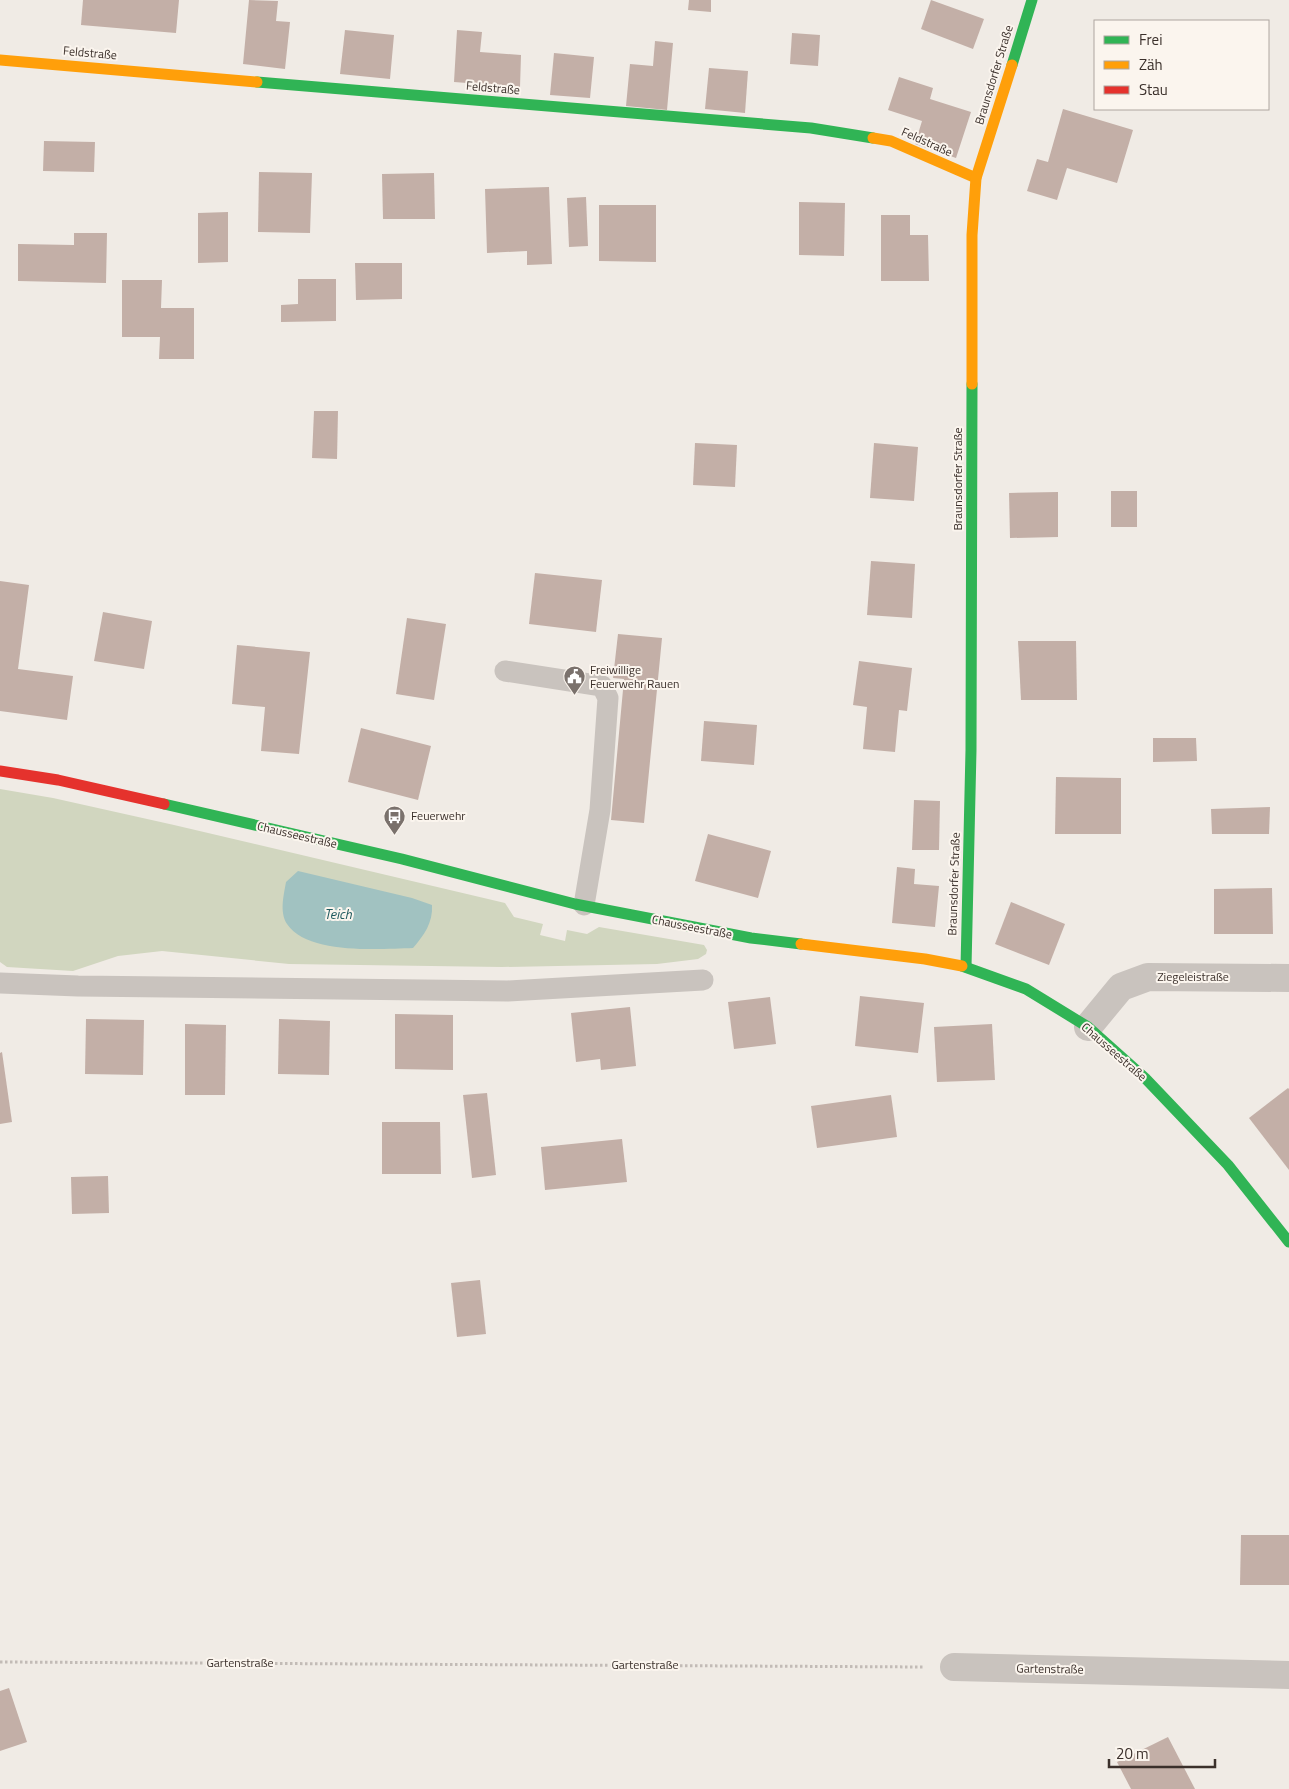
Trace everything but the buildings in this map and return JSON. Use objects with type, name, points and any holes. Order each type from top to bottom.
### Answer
[{"type":"street","name":"Braunsdorfer Straße","points":[[966,967],[971,750],[972,234],[976,178],[1032,0]]},
{"type":"street","name":"Feldstraße","points":[[0,60],[811,128],[891,141],[976,178]]},
{"type":"street","name":"Chausseestraße","points":[[0,771],[58,780],[226,818],[402,859],[584,905],[751,938],[925,959],[966,967],[1026,989],[1088,1027],[1145,1078],[1228,1165],[1289,1242]]},
{"type":"street","name":"Ziegeleistraße","points":[[1088,1027],[1121,987],[1148,977],[1289,978]]},
{"type":"street","name":"Gartenstraße","points":[[954,1667],[1289,1675]]},
{"type":"lane","points":[[505,671],[602,686],[608,698],[600,810],[584,905]]},
{"type":"lane","points":[[0,983],[78,986],[508,991],[703,980]]},
{"type":"path","name":"Gartenstraße","points":[[0,1662],[954,1667]]},
{"type":"green space","points":[[0,789],[53,798],[174,825],[505,903],[514,917],[543,924],[540,935],[565,941],[567,930],[587,934],[599,927],[704,945],[707,950],[706,954],[698,959],[657,964],[502,967],[289,964],[162,951],[118,956],[73,971],[7,967],[0,962]]},
{"type":"water","name":"Teich","points":[[298,871],[412,898],[432,905],[429,923],[413,948],[345,948],[311,941],[297,934],[287,924],[283,914],[286,882]]},
{"type":"traffic: fast","points":[[1012,65],[1032,0]]},
{"type":"traffic: fast","points":[[257,82],[811,128],[873,138]]},
{"type":"traffic: fast","points":[[966,967],[971,750],[972,384]]},
{"type":"traffic: fast","points":[[164,804],[402,859],[575,904],[751,938],[801,944]]},
{"type":"traffic: fast","points":[[962,966],[1026,989],[1088,1027],[1145,1078],[1228,1165],[1289,1242]]},
{"type":"traffic: slow","points":[[0,60],[257,82]]},
{"type":"traffic: slow","points":[[972,384],[972,235],[976,178],[1012,65]]},
{"type":"traffic: slow","points":[[873,138],[891,141],[976,178]]},
{"type":"traffic: slow","points":[[801,944],[925,959],[962,966]]},
{"type":"traffic: jam","points":[[0,771],[58,780],[164,804]]},
{"type":"place","name":"Freiwillige Feuerwehr Rauen","points":[[574,696]]},
{"type":"place","name":"Feuerwehr","points":[[395,835]]}]
